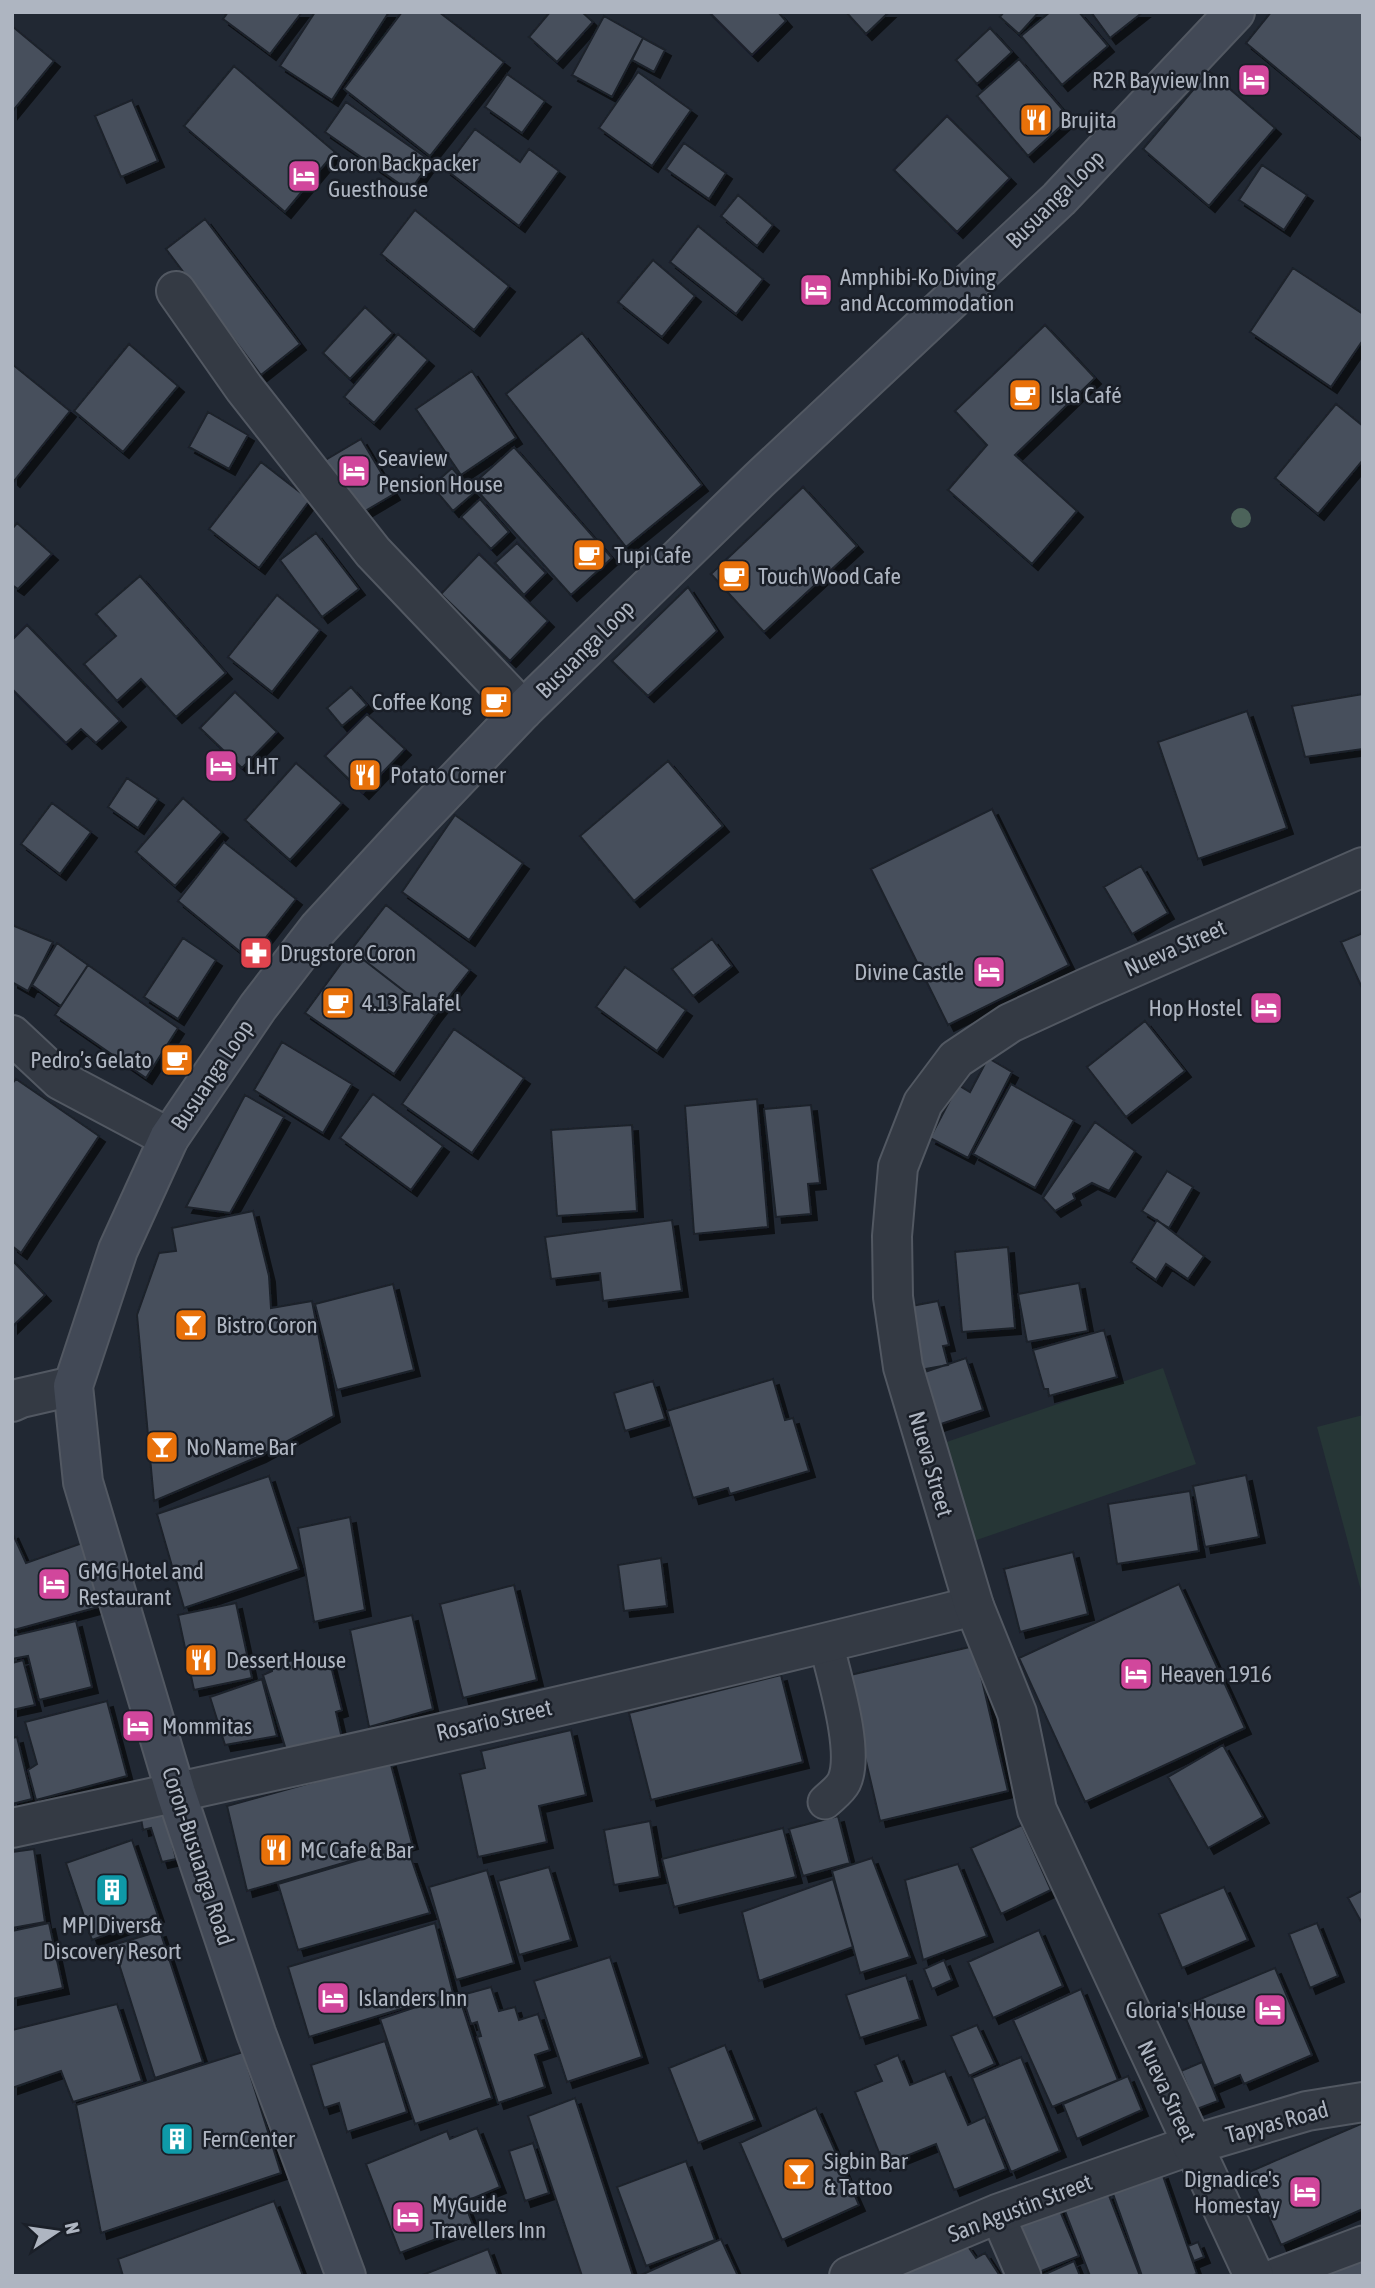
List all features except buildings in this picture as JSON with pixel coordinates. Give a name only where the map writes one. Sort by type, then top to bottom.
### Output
[{"type":"main road","name":"Busuanga Loop","points":[[73,1386],[118,1250],[169,1139],[258,1007],[318,929],[523,710],[759,480],[1059,198],[1235,12]]},
{"type":"main road","name":"Coron-Busuanga Road","points":[[73,1386],[83,1482],[176,1793],[256,2033],[346,2276]]},
{"type":"street","points":[[176,291],[244,388],[373,552],[523,710]]},
{"type":"street","name":"Nueva Street","points":[[1254,2276],[1037,1810],[1017,1713],[974,1606],[903,1367],[893,1297],[892,1236],[898,1167],[923,1103],[956,1059],[1010,1023],[1363,866]]},
{"type":"street","points":[[12,1035],[60,1080],[169,1139]]},
{"type":"street","points":[[12,1402],[73,1386]]},
{"type":"street","name":"Rosario Street","points":[[12,1828],[176,1793],[826,1643],[974,1606]]},
{"type":"street","name":"Tapyas Road","points":[[1192,2145],[1307,2111],[1363,2102]]},
{"type":"street","name":"San Agustin Street","points":[[849,2276],[997,2214],[1192,2145]]},
{"type":"lane","points":[[825,1802],[843,1786],[848,1770],[849,1749],[826,1643]]},
{"type":"lane","points":[[997,2214],[1024,2276]]},
{"type":"lane","points":[[1275,2276],[1363,2243]]},
{"type":"shaded area","points":[[1163,1368],[1196,1464],[965,1544],[932,1447]]},
{"type":"shaded area","points":[[1363,1415],[1363,1598],[1317,1427]]},
{"type":"place","name":"R2R Bayview Inn","points":[[1254,80]]},
{"type":"place","name":"Brujita","points":[[1036,120]]},
{"type":"place","name":"Coron Backpacker Guesthouse","points":[[304,176]]},
{"type":"place","name":"Amphibi-Ko Diving and Accommodation","points":[[816,290]]},
{"type":"place","name":"Isla Café","points":[[1025,395]]},
{"type":"place","name":"Seaview Pension House","points":[[354,471]]},
{"type":"place","name":"Tupi Cafe","points":[[589,555]]},
{"type":"place","name":"Touch Wood Cafe","points":[[734,576]]},
{"type":"place","name":"Coffee Kong","points":[[496,702]]},
{"type":"place","name":"LHT","points":[[221,766]]},
{"type":"place","name":"Potato Corner","points":[[365,775]]},
{"type":"place","name":"Drugstore Coron","points":[[256,953]]},
{"type":"place","name":"Divine Castle","points":[[989,972]]},
{"type":"place","name":"4.13 Falafel","points":[[338,1003]]},
{"type":"place","name":"Hop Hostel","points":[[1266,1008]]},
{"type":"place","name":"Pedro’s Gelato","points":[[177,1060]]},
{"type":"place","name":"Bistro Coron","points":[[191,1325]]},
{"type":"place","name":"No Name Bar","points":[[162,1447]]},
{"type":"place","name":"GMG Hotel and Restaurant","points":[[54,1584]]},
{"type":"place","name":"Dessert House","points":[[201,1660]]},
{"type":"place","name":"Heaven 1916","points":[[1136,1674]]},
{"type":"place","name":"Mommitas","points":[[138,1726]]},
{"type":"place","name":"MC Cafe & Bar","points":[[276,1850]]},
{"type":"place","name":"MPI Divers& Discovery Resort","points":[[112,1890]]},
{"type":"place","name":"Islanders Inn","points":[[333,1998]]},
{"type":"place","name":"Gloria's House","points":[[1270,2010]]},
{"type":"place","name":"FernCenter","points":[[177,2139]]},
{"type":"place","name":"Sigbin Bar & Tattoo","points":[[799,2174]]},
{"type":"place","name":"Dignadice's Homestay","points":[[1305,2192]]},
{"type":"place","name":"MyGuide Travellers Inn","points":[[408,2217]]}]
